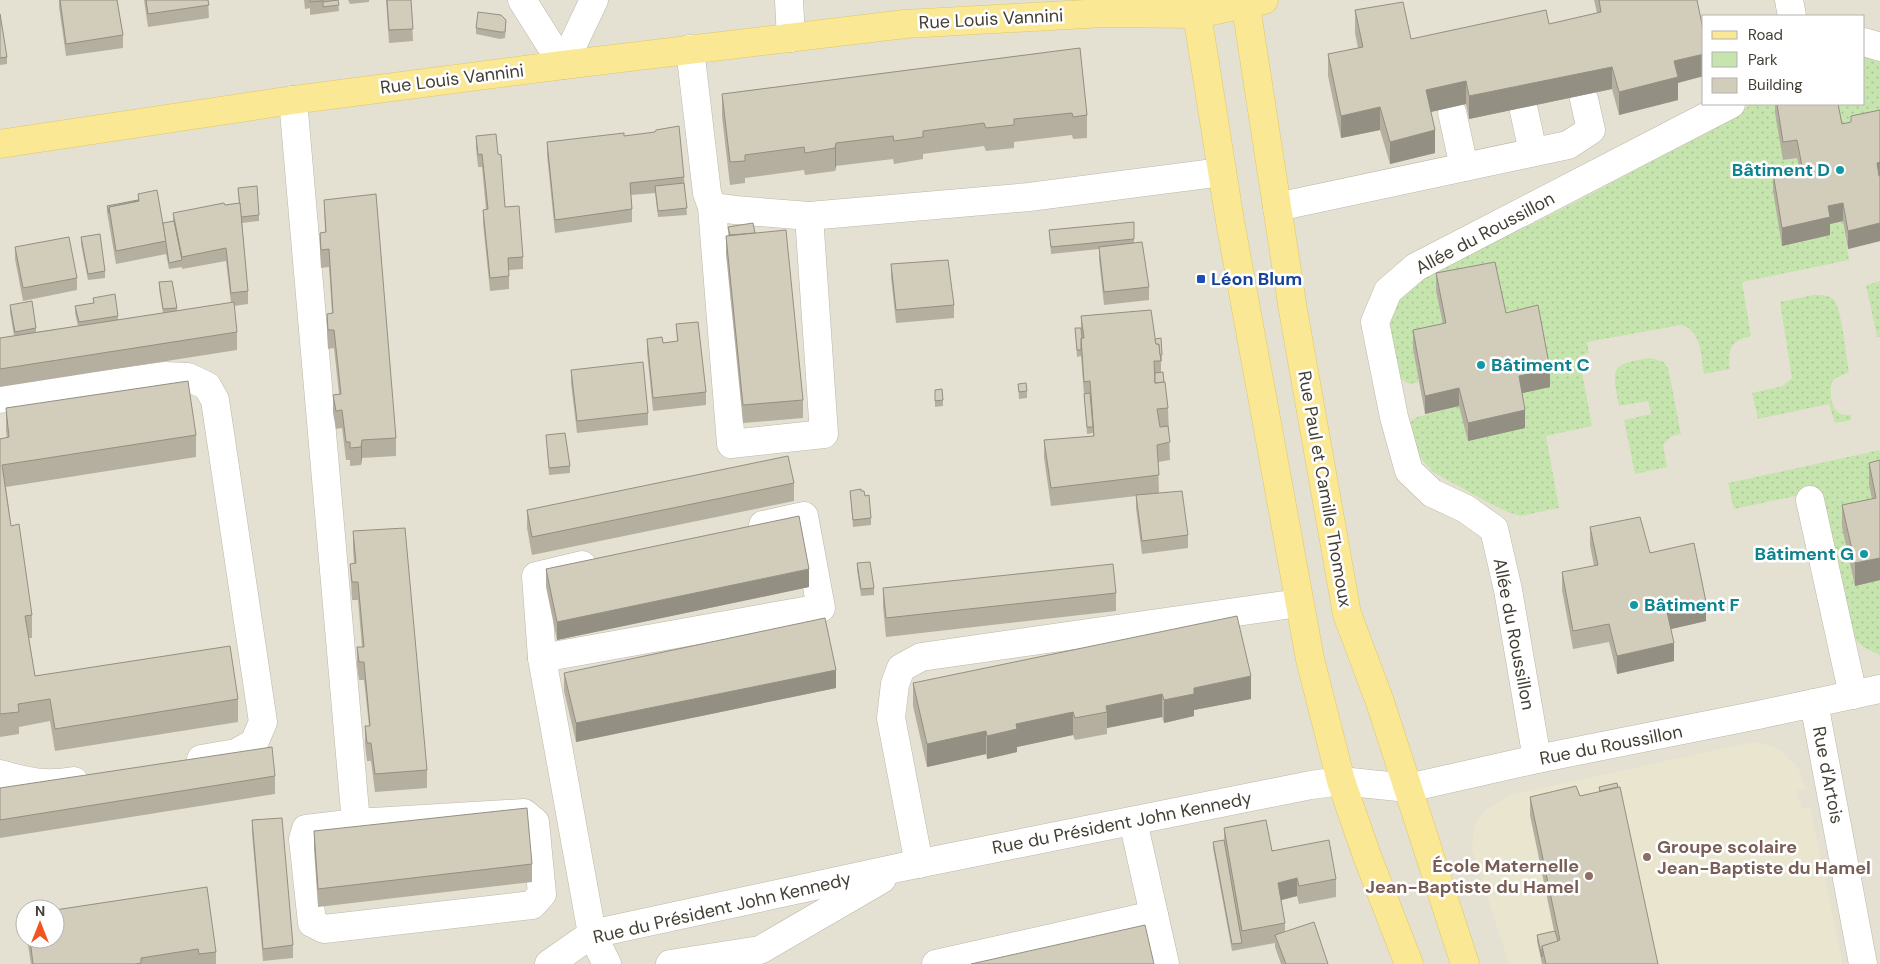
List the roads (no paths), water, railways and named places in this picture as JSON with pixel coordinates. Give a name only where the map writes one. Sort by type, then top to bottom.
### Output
[{"type":"main road","name":"Rue Louis Vannini","points":[[0,144],[293,100],[905,24],[1034,0]]},
{"type":"main road","name":"Rue Louis Vannini","points":[[905,24],[1195,7],[1251,1]]},
{"type":"main road","name":"Rue Paul et Camille Thomoux","points":[[1251,1],[1277,207],[1293,310],[1347,614],[1380,702],[1465,964]]},
{"type":"main road","points":[[1195,7],[1222,172],[1299,603],[1316,686],[1341,781],[1367,856],[1409,964]]},
{"type":"street","points":[[522,0],[563,65]]},
{"type":"street","points":[[563,65],[594,0]]},
{"type":"street","points":[[789,0],[791,38]]},
{"type":"street","points":[[1789,0],[1792,15]]},
{"type":"street","points":[[1865,42],[1880,47]]},
{"type":"street","points":[[690,50],[707,192],[712,207],[731,444],[824,434],[809,216]]},
{"type":"street","points":[[1277,207],[1568,145],[1591,130],[1584,99]]},
{"type":"street","points":[[293,100],[356,823]]},
{"type":"street","name":"Allée du Roussillon","points":[[1537,759],[1508,590],[1494,529],[1466,509],[1432,494],[1409,471],[1394,417],[1376,322],[1388,291],[1416,268],[1729,105]]},
{"type":"street","points":[[1524,111],[1533,152]]},
{"type":"street","points":[[1452,112],[1464,167]]},
{"type":"street","points":[[712,207],[809,216],[1030,197],[1222,172]]},
{"type":"street","points":[[0,399],[164,376],[188,377],[201,383],[207,386],[215,400],[263,722],[254,743],[236,753],[178,763]]},
{"type":"street","points":[[1810,500],[1853,695]]},
{"type":"street","points":[[542,658],[821,608],[804,516],[737,531]]},
{"type":"street","points":[[603,561],[536,576],[542,658],[592,934],[607,964]]},
{"type":"street","points":[[911,865],[890,718],[895,684],[902,668],[921,657],[1299,603]]},
{"type":"street","name":"Rue du Roussillon","points":[[1341,781],[1408,788],[1537,759],[1880,689]]},
{"type":"street","name":"Rue d'Artois","points":[[1814,704],[1863,964]]},
{"type":"street","points":[[0,774],[29,783],[62,783],[101,776]]},
{"type":"street","name":"Rue du Président John Kennedy","points":[[549,964],[592,934],[911,865],[1312,784],[1341,781]]},
{"type":"street","points":[[524,813],[535,822],[542,894],[532,905],[324,929],[312,923],[303,839],[306,829],[356,823],[524,813]]},
{"type":"street","points":[[1133,821],[1165,964]]},
{"type":"street","name":"Rue du Président John Kennedy","points":[[670,964],[760,950],[911,865]]},
{"type":"street","points":[[936,964],[1154,915]]},
{"type":"place","name":"Bâtiment D","points":[[1840,170]]},
{"type":"place","name":"Léon Blum","points":[[1201,279]]},
{"type":"place","name":"Bâtiment C","points":[[1481,365]]},
{"type":"place","name":"Bâtiment G","points":[[1864,554]]},
{"type":"place","name":"Bâtiment F","points":[[1634,605]]},
{"type":"place","name":"Groupe scolaire Jean-Baptiste du Hamel","points":[[1647,857]]},
{"type":"place","name":"École Maternelle Jean-Baptiste du Hamel","points":[[1589,876]]}]
